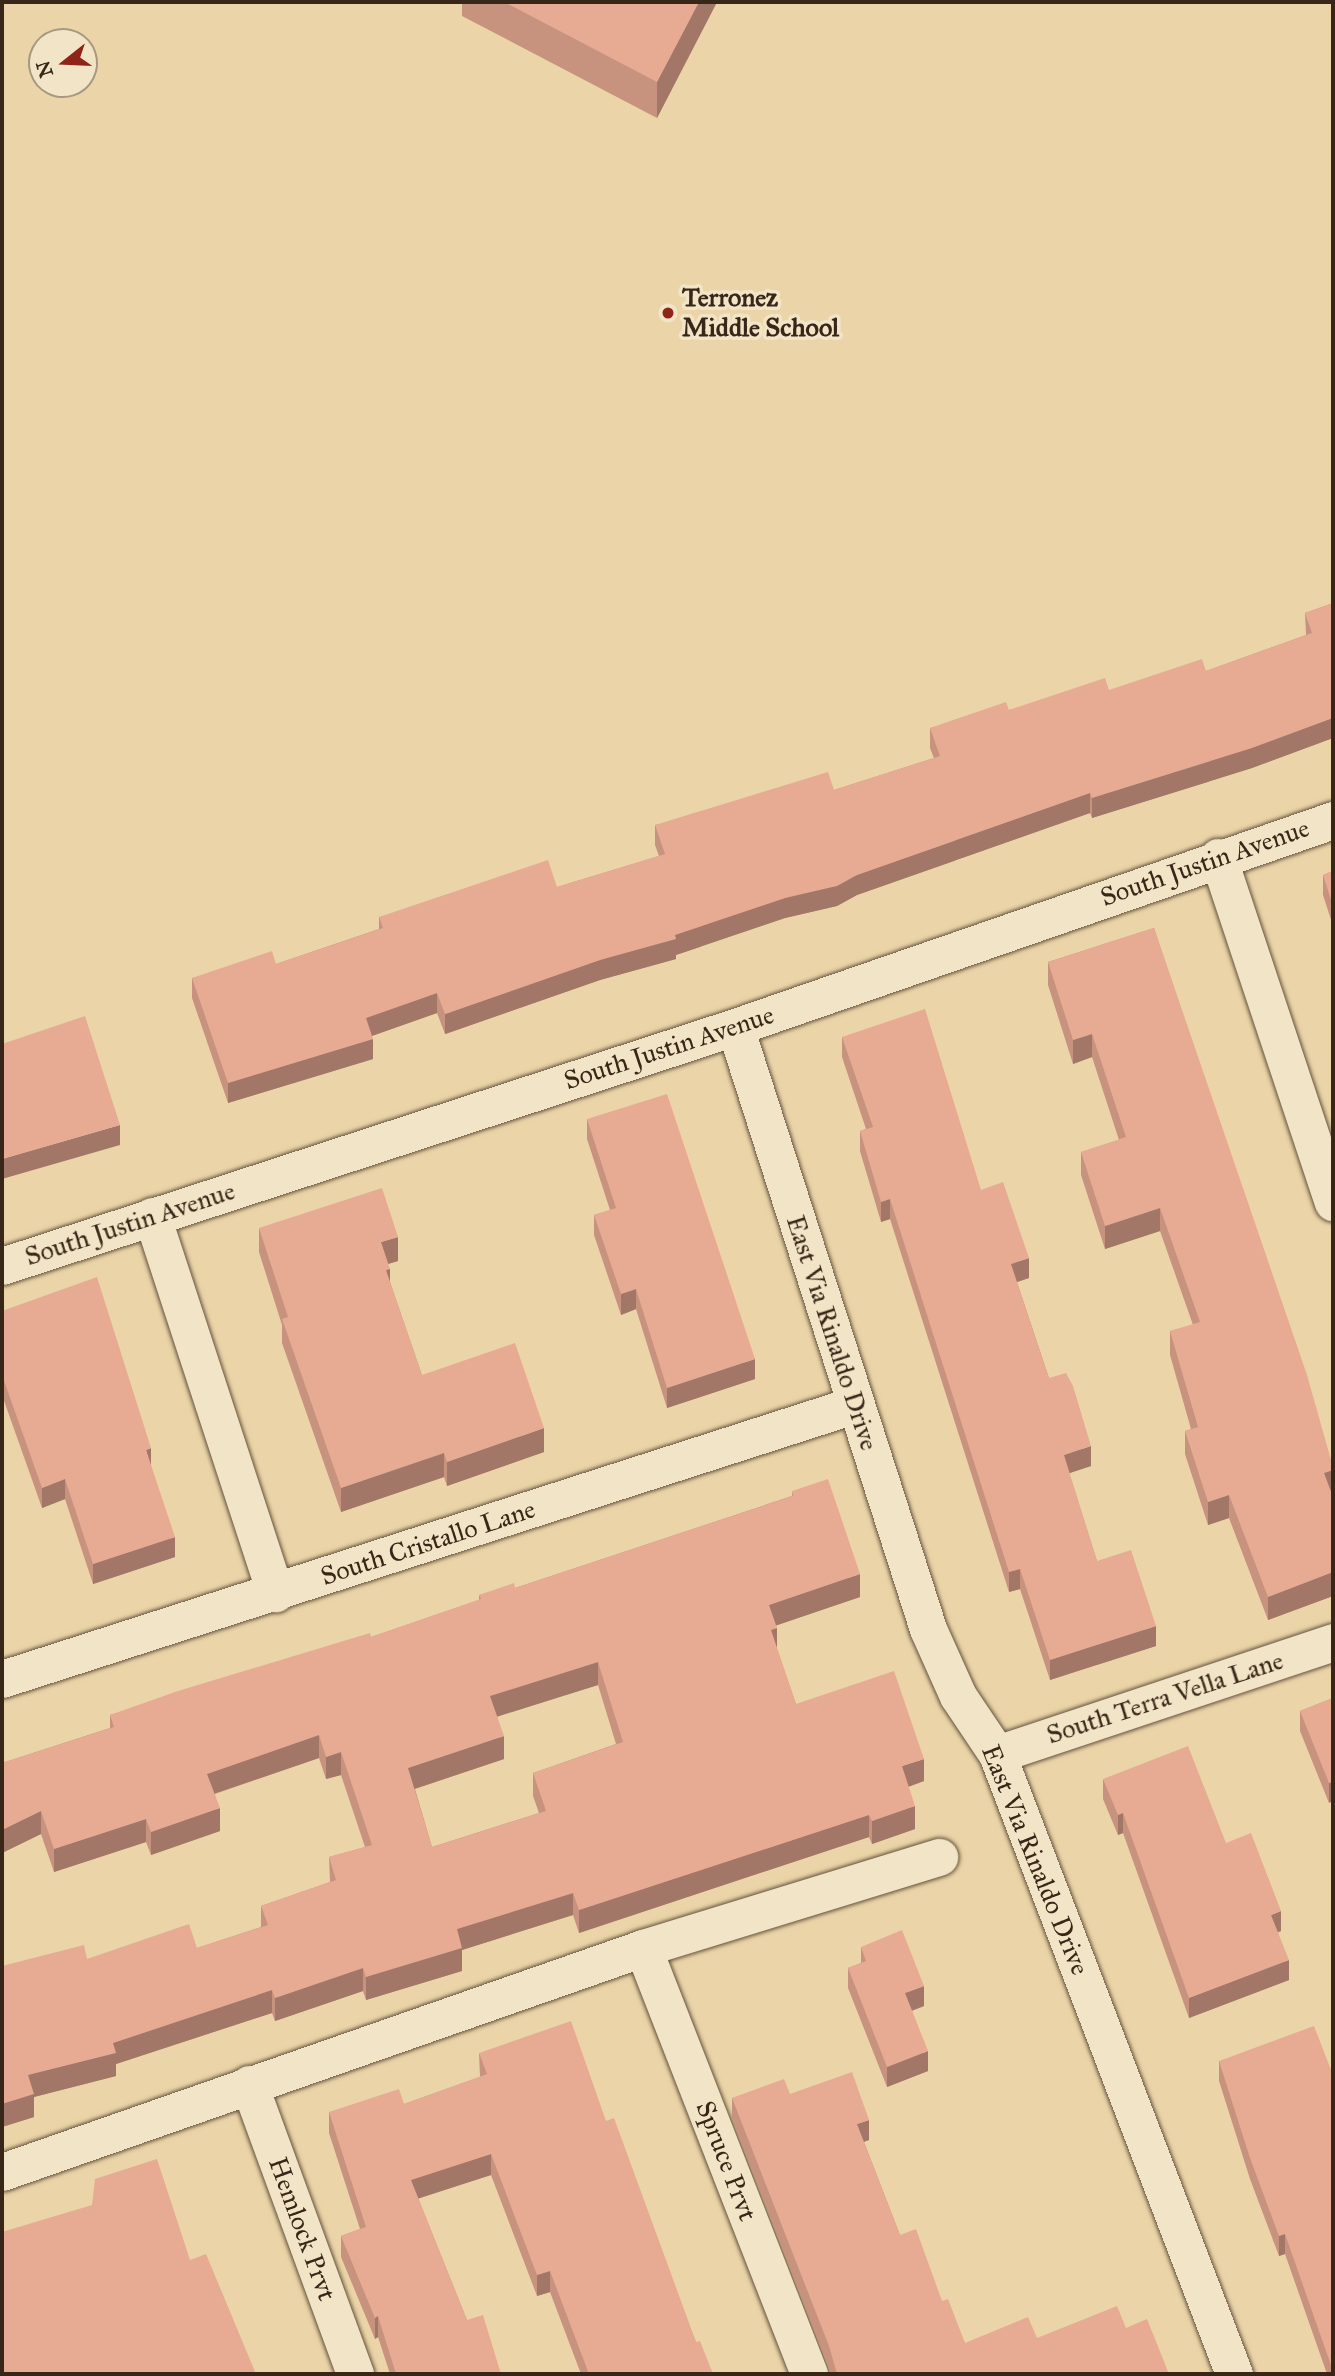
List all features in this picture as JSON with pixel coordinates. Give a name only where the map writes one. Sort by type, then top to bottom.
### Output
[{"type":"street","name":"South Justin Avenue","points":[[2,1266],[736,1027],[1218,857],[1333,820]]},
{"type":"street","points":[[1218,857],[1333,1202]]},
{"type":"street","name":"East Via Rinaldo Drive","points":[[736,1027],[854,1405],[928,1629],[958,1696],[997,1754],[1234,2374]]},
{"type":"street","points":[[152,1216],[275,1592]]},
{"type":"street","name":"South Cristallo Lane","points":[[2,1679],[854,1405]]},
{"type":"street","name":"South Terra Vella Lane","points":[[997,1754],[1333,1642]]},
{"type":"street","points":[[2,2172],[643,1948],[939,1857]]},
{"type":"street","name":"Spruce Prvt","points":[[643,1948],[809,2374]]},
{"type":"street","name":"Hemlock Prvt","points":[[249,2084],[355,2374]]},
{"type":"building","points":[[504,2],[699,2],[657,82]]},
{"type":"building","points":[[1333,603],[1333,718],[1252,748],[1092,798],[1090,793],[857,875],[837,886],[785,898],[675,935],[676,939],[600,960],[445,1014],[437,993],[366,1018],[373,1039],[228,1083],[192,978],[272,951],[276,964],[383,928],[379,917],[548,860],[557,887],[665,854],[655,825],[828,772],[834,790],[940,756],[930,728],[1006,702],[1009,710],[1105,678],[1109,690],[1202,659],[1206,671],[1312,633],[1305,613]]},
{"type":"building","points":[[1333,871],[1333,906],[1323,875]]},
{"type":"building","points":[[1154,928],[1307,1375],[1333,1467],[1333,1470],[1324,1473],[1333,1497],[1333,1572],[1268,1597],[1229,1495],[1208,1502],[1185,1431],[1198,1427],[1170,1331],[1200,1322],[1160,1208],[1105,1226],[1081,1152],[1126,1137],[1092,1034],[1073,1040],[1048,962]]},
{"type":"building","points":[[925,1009],[981,1190],[1003,1182],[1029,1258],[1011,1264],[1049,1378],[1066,1373],[1073,1386],[1091,1446],[1064,1455],[1097,1561],[1131,1550],[1156,1626],[1050,1660],[1020,1569],[1009,1572],[890,1199],[881,1202],[860,1131],[873,1127],[842,1037]]},
{"type":"building","points":[[85,1016],[120,1125],[2,1159],[2,1044]]},
{"type":"building","points":[[667,1094],[755,1359],[667,1388],[636,1289],[621,1294],[594,1215],[616,1208],[587,1119]]},
{"type":"building","points":[[382,1188],[398,1237],[381,1242],[390,1269],[386,1270],[422,1375],[515,1343],[544,1428],[447,1462],[444,1453],[341,1488],[282,1319],[288,1317],[259,1228]]},
{"type":"building","points":[[97,1277],[151,1448],[146,1450],[175,1537],[93,1564],[65,1479],[42,1488],[2,1375],[2,1311]]},
{"type":"building","points":[[828,1479],[860,1574],[769,1605],[777,1628],[771,1630],[796,1704],[894,1671],[924,1759],[902,1766],[915,1806],[872,1821],[869,1815],[579,1910],[573,1893],[457,1929],[462,1948],[366,1977],[363,1968],[275,1998],[272,1990],[113,2043],[116,2053],[28,2075],[34,2094],[2,2104],[2,1966],[84,1945],[87,1959],[189,1924],[197,1948],[268,1925],[261,1906],[336,1880],[329,1857],[372,1845],[341,1752],[326,1757],[319,1735],[207,1774],[220,1808],[151,1832],[146,1819],[54,1849],[41,1811],[2,1830],[2,1763],[114,1727],[110,1715],[178,1691],[370,1633],[371,1637],[481,1599],[479,1595],[514,1583],[515,1588],[793,1496],[792,1491]],"holes":[[[598,1662],[623,1742],[533,1773],[546,1811],[432,1847],[408,1768],[504,1736],[490,1696]]]},
{"type":"building","points":[[1333,1698],[1333,1781],[1329,1783],[1300,1711]]},
{"type":"building","points":[[1188,1746],[1226,1843],[1251,1833],[1281,1911],[1271,1915],[1289,1960],[1189,1998],[1123,1813],[1118,1815],[1103,1779]]},
{"type":"building","points":[[902,1930],[924,1986],[905,1993],[928,2051],[887,2067],[848,1968],[866,1961],[861,1947]]},
{"type":"building","points":[[571,2021],[606,2121],[614,2118],[696,2342],[700,2341],[713,2374],[589,2374],[550,2271],[537,2275],[491,2154],[411,2180],[467,2320],[483,2315],[501,2374],[396,2374],[378,2316],[375,2318],[341,2236],[366,2227],[329,2112],[399,2089],[404,2104],[487,2074],[479,2053]]},
{"type":"building","points":[[1314,2026],[1333,2075],[1333,2371],[1285,2234],[1279,2236],[1250,2158],[1219,2061]]},
{"type":"building","points":[[852,2072],[869,2120],[857,2124],[900,2235],[916,2229],[942,2301],[948,2299],[965,2343],[1028,2317],[1037,2338],[1117,2306],[1126,2328],[1147,2319],[1169,2374],[837,2374],[829,2346],[732,2098],[784,2079],[790,2094]]},
{"type":"building","points":[[157,2159],[190,2260],[206,2254],[256,2374],[2,2374],[2,2232],[92,2205],[95,2179]]},
{"type":"place","name":"Terronez Middle School","points":[[668,313]]}]
